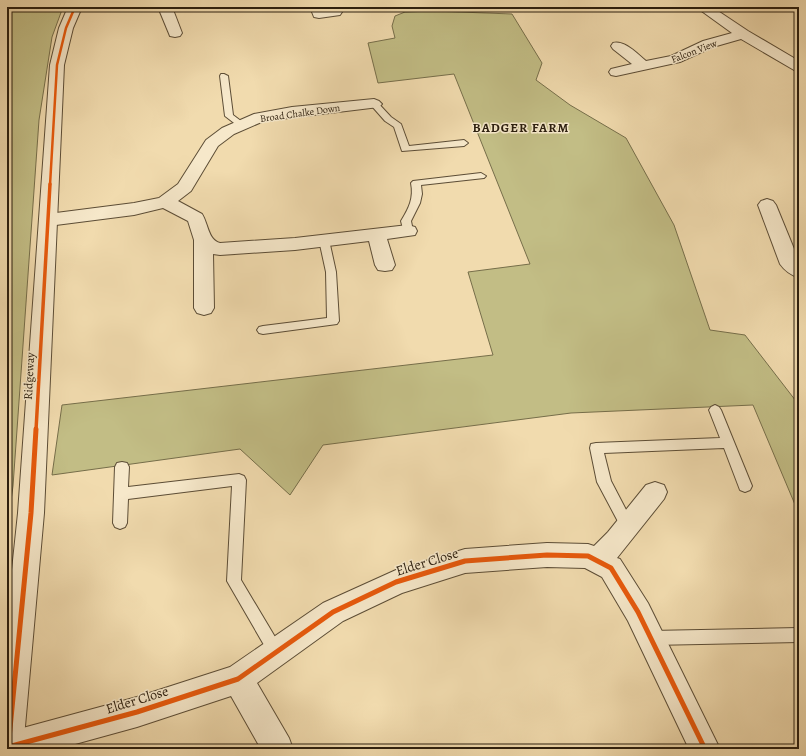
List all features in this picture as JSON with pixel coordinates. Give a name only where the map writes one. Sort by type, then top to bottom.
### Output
[{"type":"street","name":"Ridgeway","points":[[8,748],[31,513],[57,65],[66,28],[75,7]]},
{"type":"street","points":[[165,7],[175,33]]},
{"type":"street","points":[[317,7],[320,14],[335,12]]},
{"type":"street","points":[[703,7],[743,34],[799,67]]},
{"type":"street","name":"Falcon View","points":[[616,72],[676,60],[708,44],[743,34]]},
{"type":"street","points":[[618,46],[643,66]]},
{"type":"street","name":"Broad Chalke Down","points":[[48,220],[134,209],[165,202],[185,187],[212,143],[228,131],[241,124],[260,118],[292,112],[374,104]]},
{"type":"street","points":[[165,202],[196,218],[203,240],[204,308]]},
{"type":"street","points":[[768,205],[790,264],[799,271]]},
{"type":"street","points":[[203,240],[210,247],[236,249],[408,231]]},
{"type":"street","points":[[376,234],[385,265]]},
{"type":"street","points":[[597,561],[628,527],[655,492]]},
{"type":"street","name":"Elder Close","points":[[8,748],[137,712],[238,679],[333,612],[396,582],[466,561],[508,556],[547,555],[588,556],[611,568],[638,612],[705,749]]},
{"type":"street","points":[[238,679],[278,749]]},
{"type":"lane","points":[[224,76],[229,116],[241,124]]},
{"type":"lane","points":[[374,104],[388,119],[398,126],[405,149],[464,143]]},
{"type":"lane","points":[[408,231],[406,221],[419,193],[416,183],[481,176]]},
{"type":"lane","points":[[263,330],[333,320],[331,272],[324,240]]},
{"type":"lane","points":[[715,410],[745,486]]},
{"type":"lane","points":[[628,527],[604,482],[596,448],[728,443]]},
{"type":"lane","points":[[120,523],[122,467]]},
{"type":"lane","points":[[122,494],[239,480],[234,581],[276,652]]},
{"type":"lane","points":[[651,638],[799,635]]},
{"type":"shaded area","points":[[7,7],[63,7],[52,37],[39,120],[13,486],[7,530]]},
{"type":"shaded area","points":[[433,11],[512,14],[542,63],[536,80],[570,105],[626,138],[674,225],[710,330],[745,335],[799,405],[799,514],[753,405],[571,413],[323,445],[290,495],[240,449],[52,475],[62,405],[493,355],[468,272],[530,264],[454,74],[378,83],[368,43],[395,38],[392,26],[395,16],[405,12]]},
{"type":"cycle path","points":[[8,749],[31,513],[57,65],[66,28],[75,7]]},
{"type":"cycle path","points":[[8,747],[137,712],[238,679],[333,612],[396,582],[465,561],[547,555],[588,556],[611,568],[638,612],[705,749]]},
{"type":"district","name":"BADGER FARM","points":[[521,127]]}]
